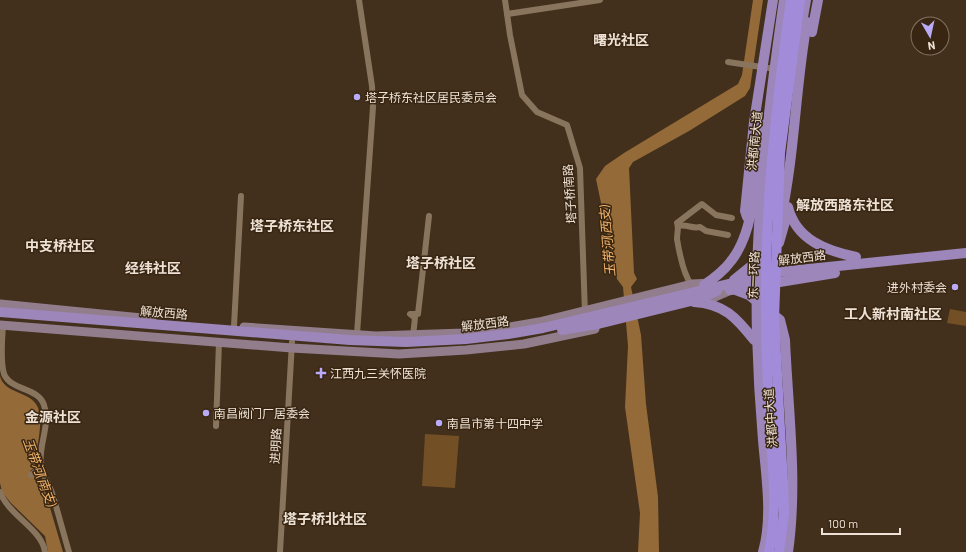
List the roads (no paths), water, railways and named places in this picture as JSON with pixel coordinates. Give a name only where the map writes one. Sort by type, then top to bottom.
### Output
[{"type":"highway","name":"东一环路","points":[[769,552],[774,513],[774,491],[767,387],[766,279],[773,141],[784,41],[791,0]]},
{"type":"highway","name":"东一环路","points":[[779,552],[784,513],[774,319],[780,153],[800,0]]},
{"type":"main road","points":[[758,252],[745,211],[754,122],[773,0]]},
{"type":"main road","points":[[704,286],[722,272],[732,260],[742,239],[753,204],[759,148],[783,0]]},
{"type":"main road","name":"洪都南大道","points":[[756,281],[760,216],[774,69],[783,0]]},
{"type":"main road","points":[[779,277],[783,154],[794,69],[806,0]]},
{"type":"main road","points":[[556,330],[598,324],[699,299],[722,288],[769,251],[777,239],[786,196],[801,55],[811,0]]},
{"type":"main road","points":[[779,244],[791,203],[806,62],[818,0]]},
{"type":"main road","points":[[786,196],[789,210],[795,223],[815,244],[828,250],[856,257]]},
{"type":"main road","points":[[762,552],[764,537],[765,494],[754,340],[754,320],[759,306],[770,288],[791,271],[818,262],[931,250],[945,255]]},
{"type":"main road","name":"解放西路","points":[[1,323],[292,345],[429,348],[509,340],[556,330],[610,314],[756,281],[966,253]]},
{"type":"main road","name":"解放西路","points":[[779,277],[966,260]]},
{"type":"main road","name":"洪都中大道","points":[[779,277],[778,352],[789,520],[784,552]]},
{"type":"main road","name":"洪都中大道","points":[[756,281],[760,409],[768,490],[767,519],[762,552]]},
{"type":"main road","points":[[647,306],[691,284],[732,286]]},
{"type":"main road","points":[[0,304],[354,337],[411,337],[466,335],[538,326],[704,286],[729,287],[749,295],[780,320],[785,340],[792,468],[793,520],[788,552]]},
{"type":"main road","points":[[688,302],[709,303],[728,311],[742,324],[754,340]]},
{"type":"main road","name":"解放西路","points":[[0,312],[406,342],[466,339],[515,333],[585,314],[610,314]]},
{"type":"main road","points":[[411,337],[498,329],[585,314]]},
{"type":"main road","points":[[1,323],[219,342],[292,345],[399,354],[430,353],[524,344],[610,314]]},
{"type":"street","points":[[354,337],[373,107],[372,86],[359,0]]},
{"type":"street","name":"塔子桥南路","points":[[505,0],[522,95],[537,112],[567,125],[580,168],[585,314]]},
{"type":"street","points":[[507,14],[600,0]]},
{"type":"street","points":[[728,62],[774,69]]},
{"type":"street","points":[[234,326],[241,196]]},
{"type":"street","points":[[691,284],[685,276],[677,238],[677,223],[702,204],[716,215],[732,218]]},
{"type":"street","points":[[411,337],[415,318],[410,314],[418,314],[429,216]]},
{"type":"street","points":[[678,226],[684,224],[695,228],[700,227],[706,230],[728,235]]},
{"type":"street","points":[[1,323],[1,361],[5,376],[14,384],[39,397],[44,404],[46,426],[40,460],[41,468],[44,478],[52,492],[69,552]]},
{"type":"street","points":[[216,426],[219,342]]},
{"type":"street","name":"进明路","points":[[280,552],[292,345]]},
{"type":"street","points":[[30,475],[41,468]]},
{"type":"street","points":[[2,494],[4,503],[42,540],[45,552]]},
{"type":"place","name":"塔子桥东社区居民委员会","points":[[357,97]]},
{"type":"place","name":"进外村委会","points":[[955,287]]},
{"type":"place","name":"江西九三关怀医院","points":[[321,373]]},
{"type":"place","name":"南昌阀门厂居委会","points":[[206,413]]},
{"type":"place","name":"南昌市第十四中学","points":[[439,423]]},
{"type":"district","name":"曙光社区","points":[[621,39]]},
{"type":"district","name":"解放西路东社区","points":[[845,204]]},
{"type":"district","name":"塔子桥东社区","points":[[292,225]]},
{"type":"district","name":"中支桥社区","points":[[60,245]]},
{"type":"district","name":"塔子桥社区","points":[[441,262]]},
{"type":"district","name":"经纬社区","points":[[153,267]]},
{"type":"district","name":"工人新村南社区","points":[[893,313]]},
{"type":"district","name":"金源社区","points":[[53,416]]},
{"type":"district","name":"塔子桥北社区","points":[[325,518]]},
{"type":"water label","name":"玉带河(西支)","points":[[607,241]]},
{"type":"water label","name":"玉带河(南支)","points":[[40,472]]}]
